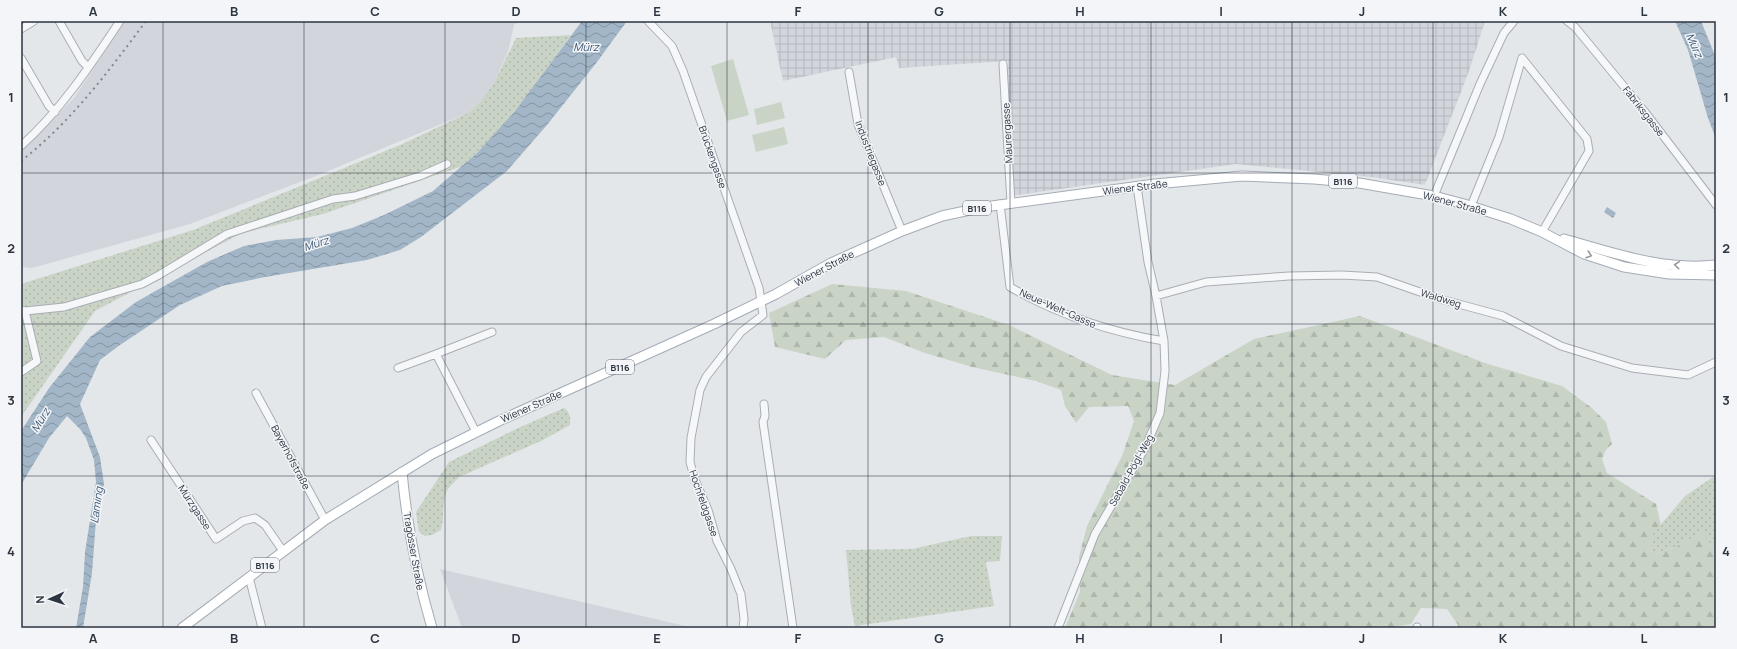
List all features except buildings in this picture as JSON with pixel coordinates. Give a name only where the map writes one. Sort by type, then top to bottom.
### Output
[{"type":"main road","name":"Wiener Straße","points":[[182,628],[325,520],[432,454],[476,432],[762,301],[831,263],[902,231],[942,216],[1000,204],[1137,186],[1242,176],[1314,179],[1359,183],[1434,196],[1471,206],[1511,219],[1542,232],[1584,254],[1624,267],[1669,274],[1716,275]]},
{"type":"main road","name":"Wiener Straße","points":[[1542,232],[1614,254],[1651,262],[1690,266],[1716,265]]},
{"type":"main road","name":"Tragösser Straße","points":[[402,472],[410,536],[418,580],[432,628]]},
{"type":"street","points":[[21,29],[34,21]]},
{"type":"street","points":[[59,21],[82,61],[88,67]]},
{"type":"street","points":[[21,146],[55,112],[120,21]]},
{"type":"street","name":"Brückengasse","points":[[648,21],[672,46],[683,71],[759,288],[762,301]]},
{"type":"street","points":[[1434,196],[1486,71],[1504,32],[1514,21]]},
{"type":"street","name":"Fabriksgasse","points":[[1567,21],[1575,27],[1645,112],[1716,205]]},
{"type":"street","points":[[21,58],[49,106],[55,112]]},
{"type":"street","points":[[1471,206],[1499,137],[1522,58],[1588,139],[1589,146],[1588,151],[1542,232]]},
{"type":"street","name":"Maurergasse","points":[[1003,64],[1011,203]]},
{"type":"street","name":"Industriegasse","points":[[849,72],[858,124],[902,231]]},
{"type":"street","points":[[21,372],[37,362],[23,310],[64,307],[142,284],[227,234],[333,198],[355,196],[420,176],[447,164]]},
{"type":"street","name":"Sebald-Pögl-Weg","points":[[1058,628],[1095,534],[1145,448],[1160,413],[1165,371],[1164,341],[1148,262],[1137,186]]},
{"type":"street","name":"Neue-Welt-Gasse","points":[[1000,204],[1010,286],[1021,293],[1093,324],[1136,336],[1164,341]]},
{"type":"street","name":"Waldweg","points":[[1156,296],[1206,282],[1289,276],[1342,275],[1378,277],[1440,299],[1504,316],[1561,346],[1632,368],[1688,375],[1716,362]]},
{"type":"street","name":"Hochfeldgasse","points":[[743,628],[744,619],[741,594],[731,569],[717,541],[708,510],[695,480],[690,462],[691,438],[700,390],[706,377],[741,332],[763,315],[762,301]]},
{"type":"street","points":[[398,368],[492,332]]},
{"type":"street","points":[[436,354],[476,432]]},
{"type":"street","name":"Bayerhofstraße","points":[[256,393],[325,520]]},
{"type":"street","points":[[764,404],[765,416],[763,422],[793,628]]},
{"type":"street","name":"Mürzgasse","points":[[151,440],[216,539],[243,521],[255,518],[265,525],[283,551]]},
{"type":"street","points":[[249,577],[262,628]]},
{"type":"shaded area","points":[[125,21],[521,21],[514,25],[508,52],[493,85],[481,101],[468,113],[321,174],[190,224],[32,268],[21,267],[21,150],[32,141],[74,98]]},
{"type":"shaded area","points":[[770,21],[1485,21],[1469,71],[1425,185],[1371,177],[1236,164],[1010,196],[1008,61],[899,68],[896,57],[783,81]]},
{"type":"shaded area","points":[[440,569],[694,628],[462,628]]},
{"type":"green space","points":[[571,35],[506,122],[492,138],[460,167],[323,214],[242,233],[95,311],[21,417],[21,284],[193,230],[400,145],[468,113],[481,101],[493,85],[516,38]]},
{"type":"green space","points":[[733,59],[749,115],[727,121],[711,66]]},
{"type":"green space","points":[[781,102],[785,118],[757,125],[754,109]]},
{"type":"green space","points":[[784,127],[788,144],[756,152],[752,135]]},
{"type":"green space","points":[[832,284],[906,291],[1009,325],[1112,375],[1175,385],[1254,339],[1360,316],[1488,364],[1562,386],[1592,408],[1606,422],[1612,444],[1606,450],[1602,459],[1607,473],[1656,504],[1661,525],[1652,535],[1653,555],[1676,547],[1702,532],[1710,543],[1716,547],[1716,628],[1458,628],[1458,625],[1447,609],[1421,608],[1411,624],[1389,628],[1065,628],[1080,592],[1079,557],[1087,526],[1122,456],[1134,421],[1128,406],[1089,407],[1076,423],[1065,406],[1061,390],[1036,381],[972,367],[925,353],[884,337],[846,340],[825,359],[775,347],[769,313]]},
{"type":"green space","points":[[564,408],[570,416],[570,425],[543,440],[459,477],[448,489],[446,494],[441,530],[432,535],[425,536],[419,532],[416,512],[449,462],[516,429]]},
{"type":"green space","points":[[1716,475],[1716,547],[1710,544],[1701,533],[1676,547],[1653,555],[1652,535],[1685,496]]},
{"type":"green space","points":[[971,536],[1002,536],[1000,561],[986,562],[994,606],[855,626],[851,606],[846,550],[912,549]]},
{"type":"water","name":"Laming","points":[[582,21],[627,21],[597,62],[547,125],[507,171],[421,237],[400,250],[367,260],[265,277],[222,286],[180,305],[100,360],[80,404],[100,457],[104,484],[96,520],[92,573],[83,628],[76,628],[83,587],[85,552],[96,482],[94,460],[86,438],[80,429],[67,416],[49,438],[21,485],[21,431],[49,388],[90,337],[136,302],[207,262],[244,246],[276,240],[317,237],[352,228],[384,215],[433,191],[478,152],[515,111]]},
{"type":"water","name":"Mürz","points":[[1675,21],[1701,21],[1716,58],[1716,139],[1708,118],[1688,50]]},
{"type":"water","points":[[1607,207],[1616,213],[1613,218],[1604,212]]},
{"type":"railway","points":[[21,161],[73,113],[146,21]]}]
